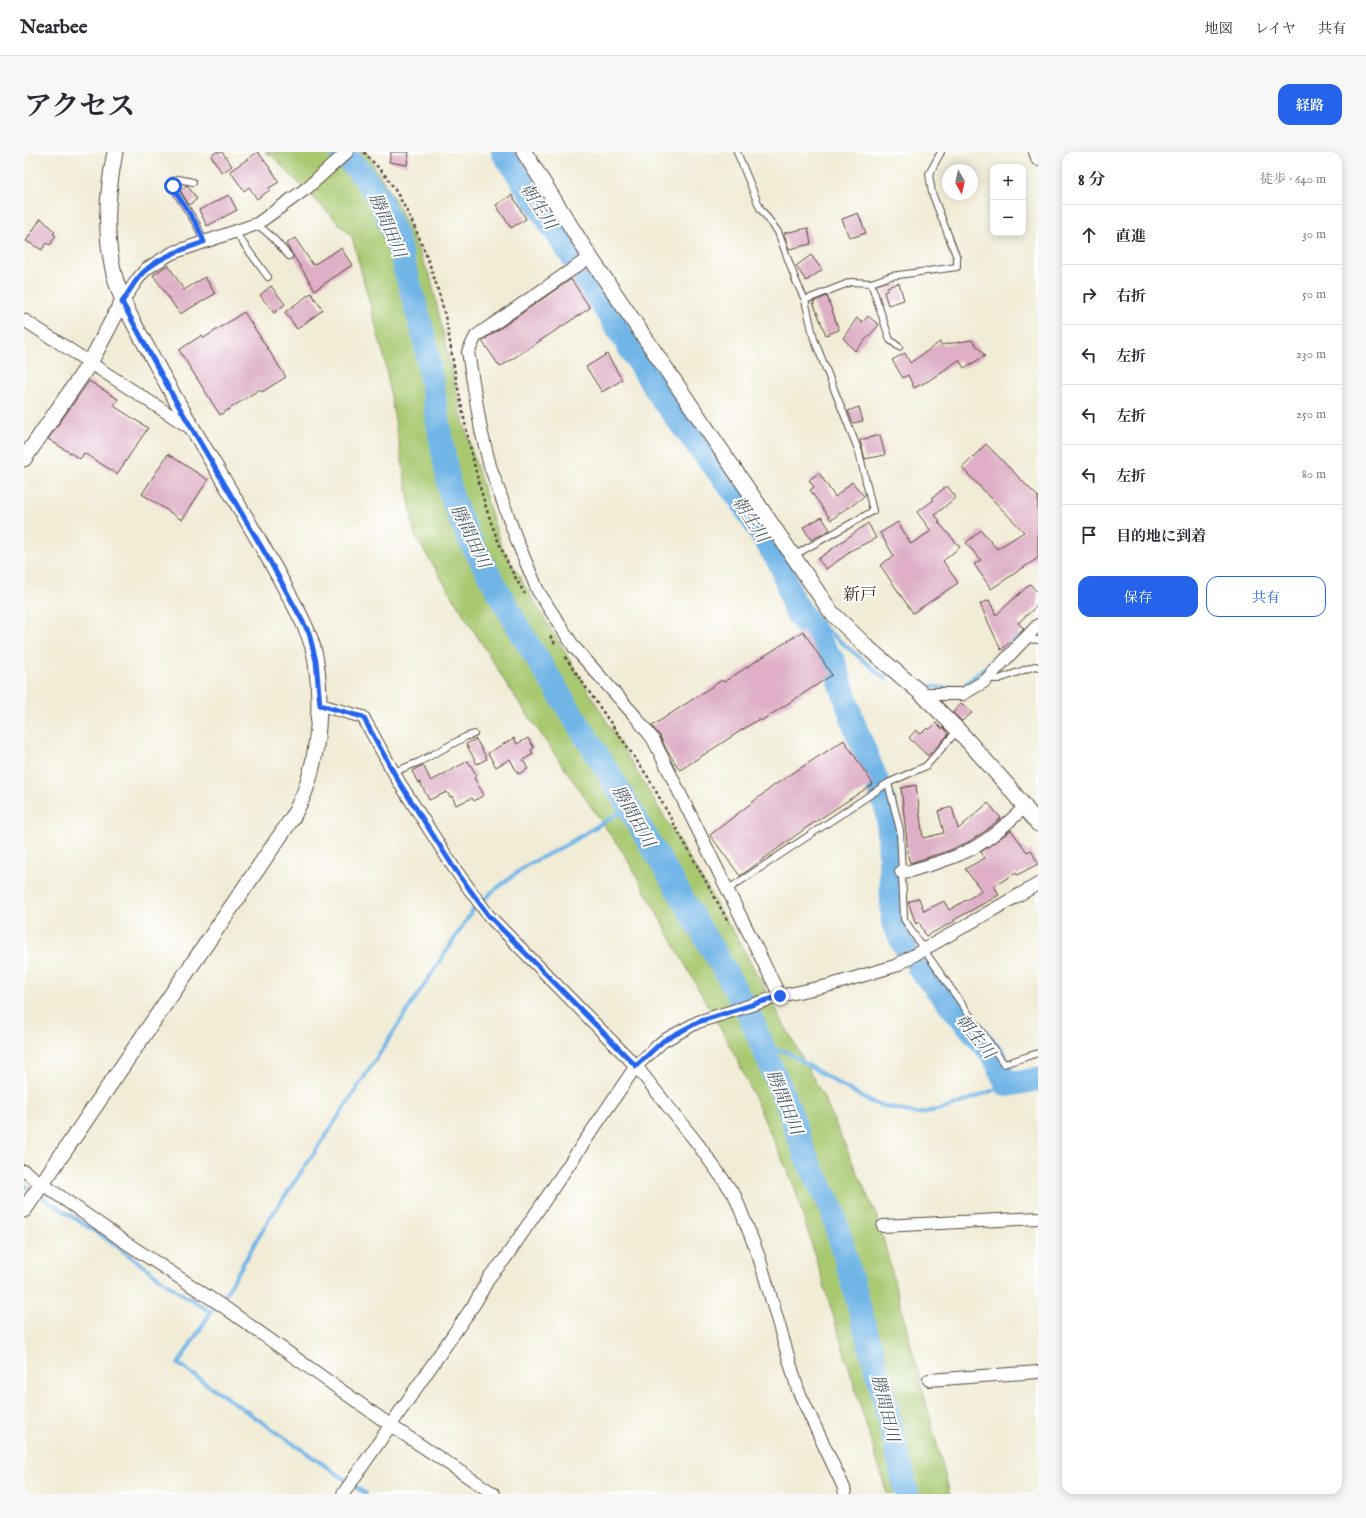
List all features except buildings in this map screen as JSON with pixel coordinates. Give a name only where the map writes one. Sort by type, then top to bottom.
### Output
[{"type":"street","points":[[27,1205],[293,817],[306,790],[316,750],[320,705],[316,661],[309,633],[272,565],[174,398],[122,302],[114,273],[108,237],[107,217],[110,180],[115,152]]},
{"type":"street","points":[[24,459],[90,363],[122,302],[136,280],[146,269],[172,253],[257,224],[307,188],[347,152]]},
{"type":"street","points":[[524,152],[590,257],[831,612],[868,648],[922,694],[958,730],[1008,786],[1038,824]]},
{"type":"street","points":[[590,257],[476,336],[468,352],[481,430],[490,466],[517,541],[538,591],[574,647],[636,716],[653,738],[780,996]]},
{"type":"street","points":[[24,320],[193,429]]},
{"type":"street","points":[[922,694],[963,694],[988,677],[1038,626]]},
{"type":"street","points":[[320,705],[363,717],[394,772],[454,868],[489,916],[636,1066],[697,1143],[735,1196],[759,1257],[798,1390],[844,1488],[845,1494]]},
{"type":"street","points":[[901,872],[910,871],[969,850],[993,836],[1025,807]]},
{"type":"street","points":[[343,1494],[475,1303],[490,1276],[504,1260],[636,1066],[663,1041],[698,1022],[707,1019],[780,996],[832,985],[895,966],[1038,884]]},
{"type":"street","points":[[24,1171],[41,1185],[224,1307],[390,1425],[494,1494]]},
{"type":"street","points":[[883,1226],[1038,1218]]},
{"type":"street","points":[[929,1380],[1038,1372]]},
{"type":"lane","points":[[736,152],[760,208],[778,232],[796,281],[805,300],[814,339],[859,452],[873,511],[793,556]]},
{"type":"lane","points":[[805,300],[851,282],[871,283],[891,276],[957,267],[957,258],[932,193],[929,174],[941,152]]},
{"type":"lane","points":[[1032,152],[1035,161],[1038,162]]},
{"type":"lane","points":[[193,182],[178,179],[172,181],[177,194],[197,225],[204,242]]},
{"type":"lane","points":[[257,224],[272,237],[289,256]]},
{"type":"lane","points":[[235,232],[268,277]]},
{"type":"lane","points":[[871,283],[890,340],[899,347]]},
{"type":"lane","points":[[1025,639],[1038,640]]},
{"type":"lane","points":[[988,677],[994,679],[999,678],[1035,666],[1038,667]]},
{"type":"lane","points":[[727,890],[888,783],[926,766],[958,730]]},
{"type":"lane","points":[[394,772],[419,762],[465,737],[474,734]]},
{"type":"lane","points":[[888,783],[900,830],[904,918],[924,950],[1004,1064],[1038,1052]]},
{"type":"path","points":[[364,152],[389,181],[415,227],[426,256],[442,305],[467,432],[484,505],[514,577],[526,596]]},
{"type":"path","points":[[550,635],[559,648]]},
{"type":"path","points":[[563,655],[648,777],[732,930]]},
{"type":"green space","points":[[265,152],[366,152],[400,209],[431,279],[464,425],[501,546],[736,936],[822,1094],[878,1219],[950,1494],[887,1494],[794,1186],[737,1059],[626,857],[511,691],[415,536],[384,357],[352,237],[272,156]]},
{"type":"waterway","name":"勝間田川","points":[[341,152],[361,173],[379,198],[396,237],[425,340],[451,495],[462,523],[473,546],[525,639],[611,777],[749,1014],[789,1109],[806,1157],[832,1209],[880,1382],[907,1494]]},
{"type":"waterway","name":"朝生川","points":[[503,152],[574,259]]},
{"type":"waterway","name":"朝生川","points":[[583,274],[664,402],[741,501],[782,567],[795,610],[834,662],[853,722],[878,784]]},
{"type":"waterway","points":[[782,567],[824,628],[887,680]]},
{"type":"waterway","points":[[927,686],[944,688],[963,687],[1019,637]]},
{"type":"waterway","name":"朝生川","points":[[881,793],[888,814],[893,922],[905,947]]},
{"type":"waterway","points":[[366,1494],[178,1364],[211,1312],[223,1298],[268,1221],[331,1128],[473,910],[492,892],[527,865],[564,846],[629,807]]},
{"type":"waterway","name":"朝生川","points":[[918,967],[994,1056],[1007,1085],[1038,1079]]},
{"type":"waterway","points":[[763,1048],[785,1051],[873,1103],[917,1114],[950,1107],[1007,1085]]},
{"type":"waterway","points":[[24,1185],[111,1242],[180,1293],[211,1312]]},
{"type":"district","name":"新戸","points":[[860,594]]},
{"type":"route","points":[[173,186],[197,225],[204,242],[172,253],[146,269],[136,280],[122,302],[174,398],[246,518],[309,633],[316,661],[320,705],[363,717],[399,782],[454,868],[489,916],[636,1066],[663,1041],[698,1022],[780,996]]}]
